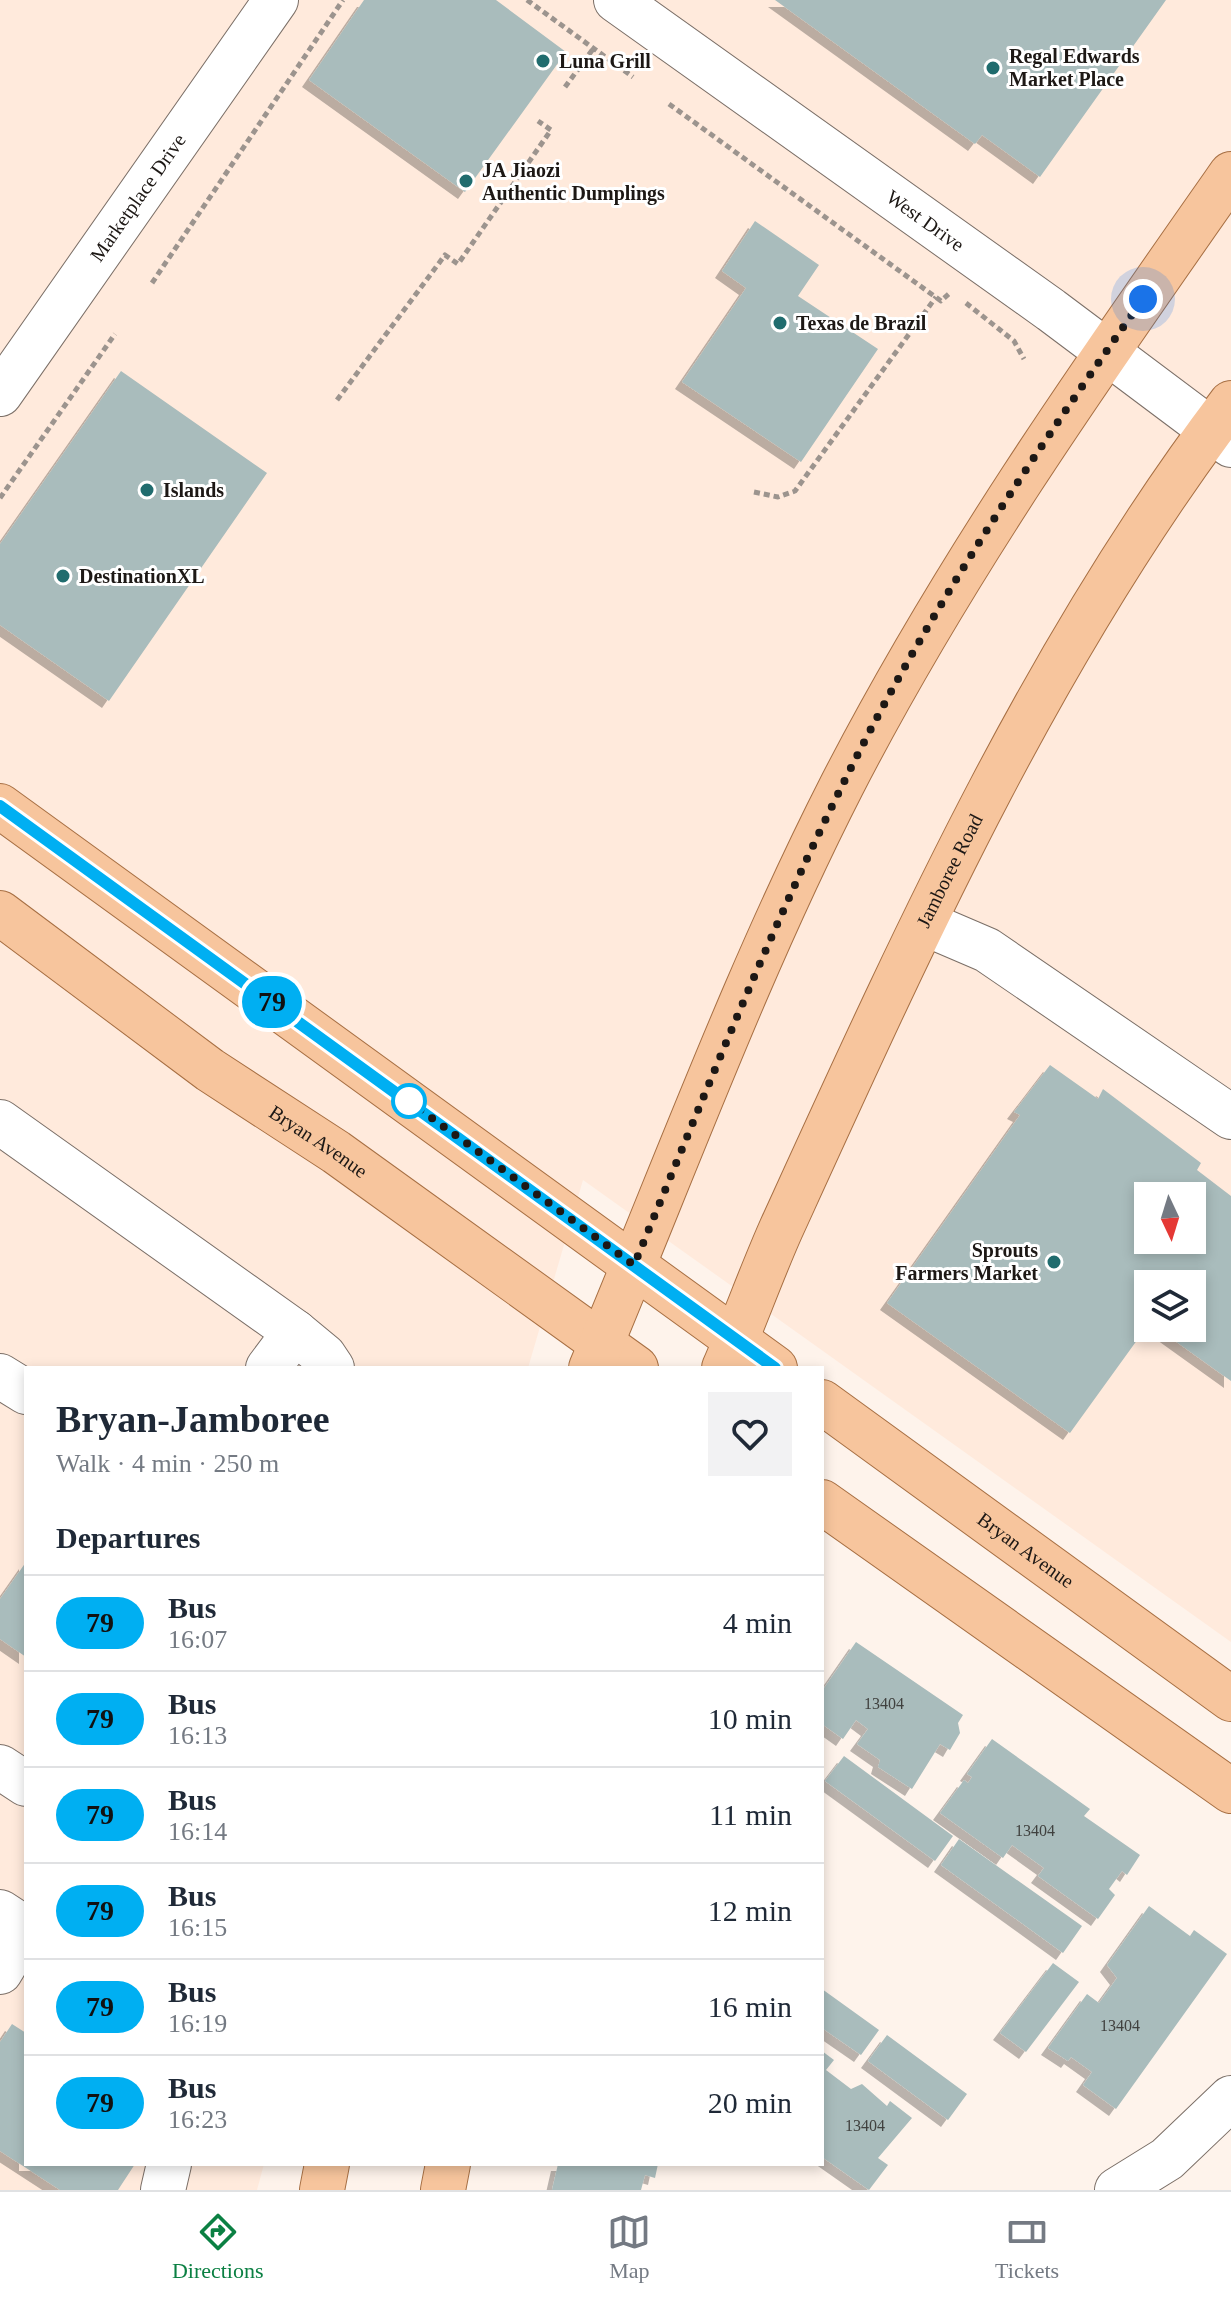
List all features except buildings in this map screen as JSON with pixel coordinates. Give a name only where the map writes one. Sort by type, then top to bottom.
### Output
[{"type":"main road","points":[[609,1360],[634,1265],[770,938],[841,786],[920,642],[1021,476],[1231,174]]},
{"type":"main road","name":"Jamboree Road","points":[[730,1354],[780,1232],[988,793],[1162,495],[1224,426]]},
{"type":"main road","points":[[0,806],[634,1265],[730,1354],[769,1366]]},
{"type":"main road","name":"Bryan Avenue","points":[[0,913],[210,1070],[336,1152],[609,1360]]},
{"type":"main road","name":"Bryan Avenue","points":[[824,1403],[1231,1699]]},
{"type":"main road","points":[[824,1503],[1231,1791]]},
{"type":"main road","points":[[322,2190],[327,2166]]},
{"type":"main road","points":[[443,2190],[448,2166]]},
{"type":"street","name":"Marketplace Drive","points":[[0,394],[276,0]]},
{"type":"street","name":"West Drive","points":[[616,0],[1107,351],[1224,426]]},
{"type":"street","points":[[924,923],[987,950],[1231,1117]]},
{"type":"street","points":[[0,1122],[295,1332],[324,1356],[331,1366]]},
{"type":"street","points":[[270,1366],[295,1332]]},
{"type":"street","points":[[0,1376],[24,1391]]},
{"type":"street","points":[[0,1767],[24,1783]]},
{"type":"street","points":[[0,1912],[24,1929]]},
{"type":"street","points":[[0,1972],[24,1933]]},
{"type":"street","points":[[1117,2190],[1167,2159],[1231,2098]]},
{"type":"street","points":[[163,2190],[169,2166]]},
{"type":"path","points":[[152,283],[343,0]]},
{"type":"path","points":[[527,0],[633,77]]},
{"type":"path","points":[[565,87],[593,49]]},
{"type":"path","points":[[669,104],[941,301],[949,291],[1014,341],[1024,359]]},
{"type":"path","points":[[337,400],[445,255],[458,264],[551,130],[538,121]]},
{"type":"path","points":[[754,492],[778,497],[795,491],[936,297]]},
{"type":"path","points":[[0,498],[115,334]]},
{"type":"shaded area","points":[[0,0],[1231,0],[1231,1642],[583,1180],[529,1366],[24,1366],[24,2166],[263,2166],[257,2190],[0,2190]]},
{"type":"bus line","name":"79","points":[[0,806],[772,1366]]},
{"type":"place","name":"Luna Grill","points":[[543,61]]},
{"type":"place","name":"Regal Edwards Market Place","points":[[993,68]]},
{"type":"place","name":"JA Jiaozi Authentic Dumplings","points":[[466,181]]},
{"type":"place","name":"Texas de Brazil","points":[[780,323]]},
{"type":"place","name":"Islands","points":[[147,490]]},
{"type":"place","name":"DestinationXL","points":[[63,576]]},
{"type":"place","name":"Sprouts Farmers Market","points":[[1054,1262]]},
{"type":"route","points":[[409,1101],[403,1097],[634,1265],[770,938],[841,786],[920,642],[1021,476],[1143,299]]}]
